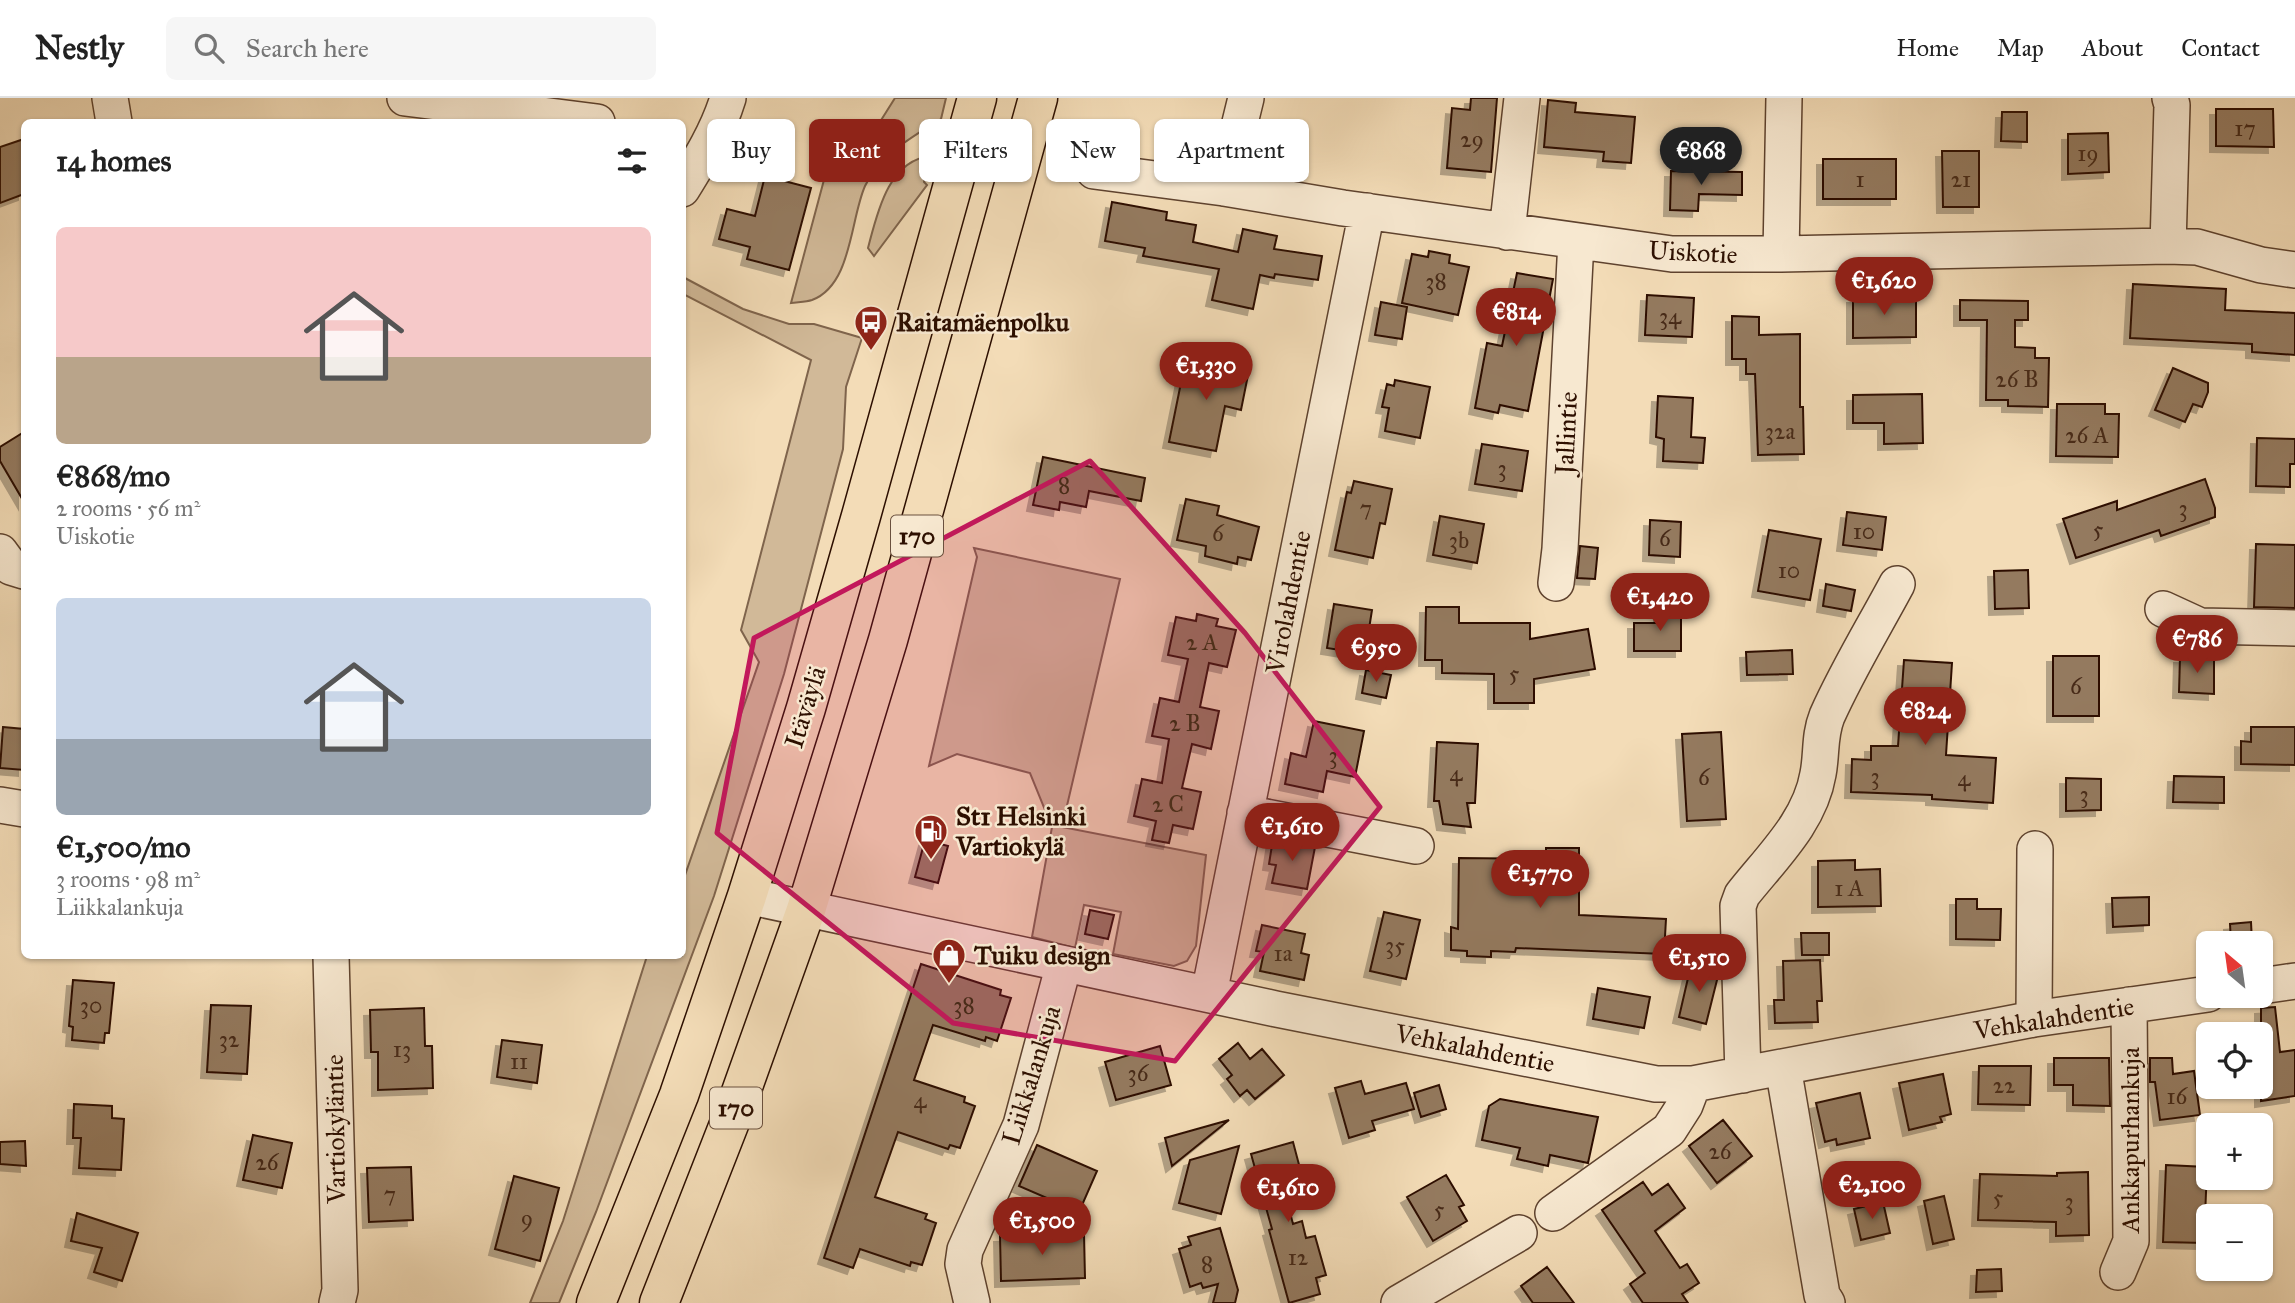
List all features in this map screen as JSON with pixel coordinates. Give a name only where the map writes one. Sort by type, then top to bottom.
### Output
[{"type":"main road","name":"Itäväylä","points":[[596,1303],[679,1095],[747,896],[846,568],[977,98]]},
{"type":"main road","name":"170","points":[[659,1303],[735,1109],[806,910],[888,639],[1038,98]]},
{"type":"street","points":[[110,98],[114,119]]},
{"type":"street","points":[[405,98],[573,119]]},
{"type":"street","points":[[686,176],[696,140],[722,119],[728,98]]},
{"type":"street","points":[[1224,188],[1246,98]]},
{"type":"street","points":[[1507,232],[1522,98]]},
{"type":"street","points":[[1781,254],[1784,98]]},
{"type":"street","points":[[2168,246],[2170,98]]},
{"type":"street","name":"Uiskotie","points":[[1140,177],[1672,254],[2168,246],[2197,247],[2261,265],[2295,270]]},
{"type":"street","name":"Virolahdentie","points":[[1209,994],[1367,211]]},
{"type":"street","name":"Jallintie","points":[[1556,583],[1576,240]]},
{"type":"street","points":[[0,552],[11,567],[21,570]]},
{"type":"street","points":[[1743,1075],[1738,906],[1742,895],[1797,828],[1819,773],[1819,743],[1826,718],[1897,584]]},
{"type":"street","points":[[2163,609],[2200,626],[2295,628]]},
{"type":"street","points":[[0,805],[21,808]]},
{"type":"street","points":[[1245,813],[1416,846]]},
{"type":"street","points":[[2034,1019],[2035,849]]},
{"type":"street","name":"Vehkalahdentie","points":[[747,896],[1209,994],[1656,1084],[1693,1084],[2034,1019],[2196,996]]},
{"type":"street","name":"Vartiokyläntie","points":[[331,959],[340,1290],[337,1303]]},
{"type":"street","name":"Liikkalankuja","points":[[972,1303],[963,1264],[965,1250],[1021,1125],[1064,964]]},
{"type":"street","points":[[2273,984],[2295,981]]},
{"type":"street","name":"Ankkapurhankuja","points":[[2118,1272],[2132,1241],[2129,1005]]},
{"type":"street","points":[[1783,1067],[1822,1295],[1827,1303]]},
{"type":"street","points":[[1553,1213],[1669,1130],[1685,1105],[1693,1084]]},
{"type":"street","points":[[1399,1303],[1519,1233]]},
{"type":"highlighted area","points":[[1090,461],[1245,633],[1380,807],[1175,1061],[953,1023],[717,833],[754,638]]},
{"type":"shaded area","points":[[895,98],[946,98],[941,119],[919,119],[919,133],[905,142],[905,119],[882,119]]},
{"type":"shaded area","points":[[919,159],[919,182],[927,185],[874,256],[868,248],[887,191],[893,182],[905,182],[905,166]]},
{"type":"shaded area","points":[[823,182],[867,182],[848,250],[835,281],[825,292],[812,300],[791,303]]},
{"type":"shaded area","points":[[686,279],[743,309],[789,324],[814,324],[862,338],[846,387],[843,449],[784,674],[714,896],[596,1212],[559,1303],[530,1303],[563,1221],[646,959],[686,959],[686,872],[759,662],[741,630],[811,360],[686,296]]},
{"type":"shaded area","points":[[974,548],[1120,579],[1062,827],[1206,855],[1196,946],[1187,961],[1174,966],[1113,954],[1121,912],[1084,905],[1075,948],[1032,937],[1052,827],[1030,773],[957,754],[929,766],[977,557]]},
{"type":"building","points":[[1471,98],[1497,98],[1491,172],[1447,168],[1452,108],[1470,110]]},
{"type":"building","points":[[1548,100],[1576,103],[1575,112],[1635,117],[1631,163],[1603,161],[1604,152],[1544,147]]},
{"type":"building","points":[[2216,109],[2273,109],[2274,147],[2216,146]]},
{"type":"building","points":[[2002,112],[2027,112],[2027,142],[2001,141]]},
{"type":"building","points":[[2108,133],[2109,172],[2068,174],[2068,134]]},
{"type":"building","points":[[21,140],[21,195],[0,203],[0,147]]},
{"type":"building","points":[[1942,151],[1979,151],[1979,207],[1943,207]]},
{"type":"building","points":[[1823,159],[1896,159],[1896,199],[1823,199]]},
{"type":"building","points":[[1671,171],[1742,172],[1742,195],[1699,194],[1698,211],[1670,210]]},
{"type":"building","points":[[764,182],[788,182],[811,188],[789,270],[747,259],[750,247],[719,239],[727,209],[755,216]]},
{"type":"building","points":[[1112,202],[1167,212],[1166,220],[1196,225],[1193,242],[1238,252],[1243,229],[1277,236],[1274,249],[1322,256],[1318,280],[1275,274],[1274,278],[1260,275],[1253,309],[1212,300],[1219,269],[1143,256],[1145,248],[1105,241]]},
{"type":"building","points":[[1429,251],[1450,255],[1449,263],[1469,267],[1458,315],[1402,303],[1412,254],[1428,257]]},
{"type":"building","points":[[1517,273],[1553,279],[1528,411],[1500,405],[1498,413],[1475,408],[1487,343],[1502,346]]},
{"type":"building","points":[[2133,284],[2226,289],[2225,310],[2295,313],[2295,355],[2252,352],[2252,344],[2130,338]]},
{"type":"building","points":[[1647,295],[1694,298],[1692,337],[1645,335]]},
{"type":"building","points":[[1916,296],[1916,337],[1853,338],[1853,297]]},
{"type":"building","points":[[1960,300],[2028,301],[2028,320],[2015,320],[2015,347],[2035,348],[2035,358],[2049,358],[2048,407],[2008,406],[2008,400],[1986,400],[1987,320],[1960,320]]},
{"type":"building","points":[[1381,302],[1407,307],[1402,339],[1375,335]]},
{"type":"building","points":[[1732,316],[1759,317],[1759,335],[1800,334],[1800,407],[1803,407],[1804,454],[1758,455],[1755,374],[1746,374],[1746,359],[1732,359]]},
{"type":"building","points":[[1186,358],[1249,370],[1241,410],[1225,406],[1216,451],[1169,442]]},
{"type":"building","points":[[2173,368],[2208,383],[2208,392],[2202,407],[2193,404],[2185,422],[2155,410]]},
{"type":"building","points":[[1395,380],[1430,387],[1420,438],[1385,431],[1389,408],[1382,407],[1387,384],[1394,386]]},
{"type":"building","points":[[1922,394],[1923,443],[1884,444],[1884,423],[1853,423],[1853,395]]},
{"type":"building","points":[[1658,396],[1693,398],[1691,437],[1705,438],[1703,463],[1663,461],[1664,439],[1656,437]]},
{"type":"building","points":[[2057,404],[2105,404],[2105,414],[2119,414],[2118,457],[2056,456]]},
{"type":"building","points":[[21,434],[21,497],[0,461],[0,447]]},
{"type":"building","points":[[2257,438],[2295,439],[2295,464],[2290,464],[2290,487],[2256,486]]},
{"type":"building","points":[[1482,444],[1528,451],[1522,491],[1475,484]]},
{"type":"building","points":[[1043,457],[1145,478],[1141,501],[1089,491],[1086,507],[1060,502],[1059,510],[1033,505]]},
{"type":"building","points":[[2205,479],[2215,508],[2215,517],[2161,536],[2159,530],[2076,558],[2063,519],[2117,501],[2117,510]]},
{"type":"building","points":[[1354,481],[1392,489],[1385,524],[1380,523],[1373,558],[1335,550],[1347,492],[1351,493]]},
{"type":"building","points":[[1186,499],[1219,506],[1217,515],[1259,527],[1251,560],[1238,557],[1237,564],[1205,556],[1206,546],[1177,540]]},
{"type":"building","points":[[1847,512],[1886,517],[1882,550],[1843,545]]},
{"type":"building","points":[[1440,516],[1484,524],[1477,563],[1433,555]]},
{"type":"building","points":[[1650,520],[1681,522],[1680,557],[1649,555]]},
{"type":"building","points":[[1769,530],[1821,539],[1810,600],[1758,591]]},
{"type":"building","points":[[2256,544],[2295,545],[2295,608],[2254,607]]},
{"type":"building","points":[[1580,546],[1598,548],[1595,579],[1577,578]]},
{"type":"building","points":[[2028,570],[2029,608],[1995,609],[1994,571]]},
{"type":"building","points":[[1826,584],[1855,590],[1851,611],[1823,606]]},
{"type":"building","points":[[1334,604],[1372,610],[1365,654],[1327,648]]},
{"type":"building","points":[[1426,607],[1459,607],[1459,623],[1530,623],[1530,639],[1588,629],[1595,669],[1534,679],[1534,703],[1494,703],[1494,674],[1442,673],[1442,660],[1425,660]]},
{"type":"building","points":[[1660,608],[1681,608],[1681,651],[1634,651],[1634,623],[1660,623]]},
{"type":"building","points":[[1197,614],[1218,619],[1216,626],[1236,630],[1227,667],[1209,663],[1200,707],[1219,711],[1211,749],[1192,744],[1182,788],[1201,792],[1193,829],[1173,825],[1169,843],[1152,840],[1156,821],[1134,816],[1142,779],[1162,783],[1169,739],[1152,736],[1160,698],[1179,702],[1188,659],[1168,655],[1176,617],[1196,621]]},
{"type":"building","points":[[1792,650],[1793,674],[1747,675],[1746,652]]},
{"type":"building","points":[[2053,656],[2099,656],[2099,716],[2053,716]]},
{"type":"building","points":[[2180,657],[2214,658],[2214,694],[2179,692]]},
{"type":"building","points":[[1904,660],[1952,663],[1946,755],[1996,758],[1993,803],[1932,799],[1932,795],[1851,792],[1852,759],[1871,760],[1871,746],[1898,746]]},
{"type":"building","points":[[1366,670],[1391,675],[1386,698],[1362,693]]},
{"type":"building","points":[[1314,721],[1364,731],[1355,777],[1327,771],[1323,792],[1285,784],[1291,753],[1306,757]]},
{"type":"building","points":[[3,727],[21,729],[21,770],[0,768]]},
{"type":"building","points":[[2251,727],[2295,727],[2295,765],[2241,764],[2241,741],[2251,742]]},
{"type":"building","points":[[1721,732],[1726,819],[1687,821],[1682,734]]},
{"type":"building","points":[[1437,742],[1478,744],[1475,803],[1467,803],[1471,827],[1443,824],[1439,801],[1434,801]]},
{"type":"building","points":[[2174,776],[2224,777],[2224,803],[2173,802]]},
{"type":"building","points":[[2066,778],[2101,779],[2101,810],[2066,811]]},
{"type":"building","points":[[1273,839],[1315,847],[1307,889],[1272,883],[1276,865],[1269,864]]},
{"type":"building","name":"St1 Helsinki Vartiokylä","points":[[925,840],[948,846],[938,883],[915,877]]},
{"type":"building","points":[[1546,848],[1579,848],[1579,915],[1666,919],[1664,954],[1516,948],[1515,952],[1491,951],[1491,957],[1467,956],[1467,951],[1451,950],[1451,927],[1458,929],[1459,858],[1546,859]]},
{"type":"building","points":[[1855,860],[1855,870],[1880,869],[1881,906],[1818,907],[1818,861]]},
{"type":"building","points":[[2149,897],[2149,925],[2113,927],[2112,898]]},
{"type":"building","points":[[1956,899],[1977,899],[1977,909],[2001,909],[2000,940],[1956,939]]},
{"type":"building","points":[[1090,910],[1114,915],[1108,939],[1085,934]]},
{"type":"building","points":[[1384,912],[1420,920],[1406,979],[1370,971]]},
{"type":"building","points":[[2251,922],[2251,931],[2230,931],[2230,924]]},
{"type":"building","points":[[1262,925],[1305,934],[1301,953],[1309,955],[1304,980],[1260,971],[1264,952],[1256,951]]},
{"type":"building","points":[[1801,933],[1829,933],[1829,955],[1802,955]]},
{"type":"building","points":[[1820,960],[1822,1001],[1817,1001],[1818,1022],[1775,1023],[1774,1000],[1784,1000],[1783,961]]},
{"type":"building","points":[[921,964],[1001,990],[1000,995],[1011,998],[997,1041],[986,1037],[985,1041],[933,1025],[914,1080],[965,1097],[964,1102],[975,1106],[960,1148],[950,1145],[948,1149],[898,1132],[875,1197],[927,1214],[925,1219],[936,1223],[922,1265],[911,1262],[910,1266],[860,1249],[853,1268],[824,1258]]},
{"type":"building","points":[[1691,965],[1719,972],[1706,1024],[1679,1017]]},
{"type":"building","points":[[73,980],[114,983],[109,1033],[105,1033],[104,1043],[72,1040],[73,1027],[69,1026]]},
{"type":"building","points":[[1598,988],[1650,997],[1644,1028],[1593,1019]]},
{"type":"building","points":[[211,1005],[251,1006],[247,1074],[207,1072]]},
{"type":"building","points":[[2273,1007],[2280,1052],[2295,1050],[2295,1096],[2261,1101],[2273,1099],[2273,1022],[2261,1022],[2261,1008]]},
{"type":"building","points":[[424,1008],[425,1046],[432,1046],[433,1088],[378,1090],[378,1052],[371,1052],[370,1010]]},
{"type":"building","points":[[502,1040],[542,1045],[537,1083],[497,1077]]},
{"type":"building","points":[[1238,1043],[1250,1059],[1262,1049],[1284,1075],[1255,1099],[1247,1090],[1240,1096],[1227,1079],[1232,1075],[1219,1059]]},
{"type":"building","points":[[1160,1046],[1171,1085],[1116,1100],[1105,1062]]},
{"type":"building","points":[[2054,1058],[2109,1058],[2110,1106],[2073,1105],[2073,1085],[2054,1085]]},
{"type":"building","points":[[2150,1058],[2172,1058],[2173,1074],[2194,1071],[2200,1113],[2160,1120],[2155,1082],[2150,1082]]},
{"type":"building","points":[[1979,1066],[2031,1066],[2030,1105],[1978,1104]]},
{"type":"building","points":[[1943,1074],[1951,1114],[1940,1117],[1942,1122],[1909,1130],[1899,1083]]},
{"type":"building","points":[[1361,1081],[1365,1094],[1406,1083],[1414,1109],[1372,1121],[1375,1130],[1349,1138],[1335,1088]]},
{"type":"building","points":[[1439,1085],[1446,1109],[1421,1117],[1414,1093]]},
{"type":"building","points":[[1860,1093],[1870,1138],[1837,1145],[1836,1139],[1825,1142],[1816,1103]]},
{"type":"building","points":[[1500,1099],[1598,1117],[1588,1163],[1550,1155],[1548,1166],[1517,1159],[1520,1148],[1482,1140],[1489,1106]]},
{"type":"building","points":[[74,1104],[112,1106],[112,1118],[124,1119],[121,1170],[79,1168],[81,1138],[73,1138]]},
{"type":"building","points":[[1229,1120],[1172,1166],[1165,1138]]},
{"type":"building","points":[[1723,1120],[1752,1156],[1717,1183],[1689,1146]]},
{"type":"building","points":[[253,1135],[292,1143],[282,1188],[243,1180]]},
{"type":"building","points":[[25,1141],[26,1166],[0,1164],[0,1142]]},
{"type":"building","points":[[1293,1142],[1302,1176],[1282,1182],[1293,1224],[1302,1221],[1306,1238],[1315,1236],[1326,1275],[1316,1278],[1320,1294],[1289,1303],[1251,1154]]},
{"type":"building","points":[[1037,1145],[1097,1171],[1079,1212],[1019,1186]]},
{"type":"building","points":[[1239,1146],[1221,1214],[1179,1203],[1190,1160]]},
{"type":"building","points":[[2166,1165],[2196,1166],[2196,1190],[2206,1190],[2206,1204],[2196,1204],[2196,1243],[2163,1242]]},
{"type":"building","points":[[411,1167],[413,1220],[369,1222],[367,1168]]},
{"type":"building","points":[[2088,1172],[2089,1235],[2056,1236],[2056,1222],[1978,1220],[1980,1174],[2057,1176],[2057,1173]]},
{"type":"building","points":[[1446,1175],[1464,1205],[1459,1207],[1467,1221],[1433,1241],[1407,1197]]},
{"type":"building","points":[[514,1176],[559,1188],[540,1261],[495,1249]]},
{"type":"building","points":[[1643,1182],[1652,1195],[1668,1184],[1685,1208],[1655,1231],[1680,1268],[1687,1264],[1699,1283],[1682,1294],[1688,1303],[1643,1303],[1630,1284],[1645,1273],[1602,1210]]},
{"type":"building","points":[[1944,1196],[1954,1239],[1933,1244],[1924,1201]]},
{"type":"building","points":[[1883,1202],[1890,1233],[1861,1240],[1854,1209]]},
{"type":"building","points":[[77,1213],[138,1233],[122,1281],[94,1272],[102,1248],[71,1241]]},
{"type":"building","points":[[1220,1228],[1238,1290],[1235,1303],[1213,1303],[1218,1284],[1203,1288],[1201,1283],[1190,1287],[1179,1249],[1191,1245],[1188,1237]]},
{"type":"building","points":[[1084,1234],[1085,1278],[1001,1281],[1000,1236]]},
{"type":"building","points":[[1547,1267],[1574,1303],[1533,1303],[1521,1286]]},
{"type":"building","points":[[2001,1269],[2002,1291],[1976,1292],[1977,1270]]},
{"type":"place","name":"Raitamäenpolku","points":[[871,352]]},
{"type":"place","name":"St1 Helsinki Vartiokylä","points":[[931,861]]},
{"type":"place","name":"Tuiku design","points":[[949,985]]}]
